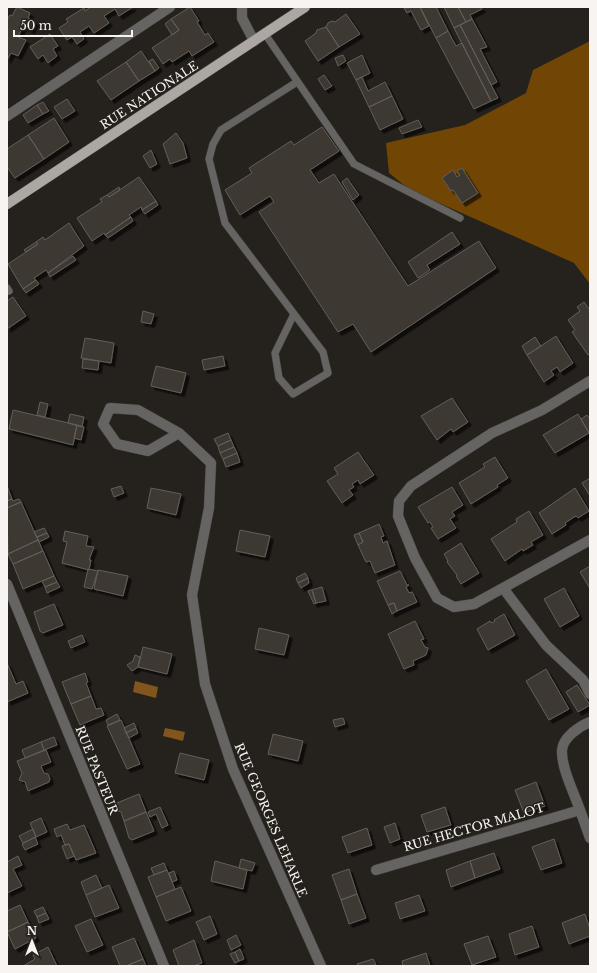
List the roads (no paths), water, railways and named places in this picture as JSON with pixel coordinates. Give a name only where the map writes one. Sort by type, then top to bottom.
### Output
[{"type":"main road","name":"RUE NATIONALE","points":[[7,204],[305,7]]},
{"type":"street","points":[[7,116],[170,7]]},
{"type":"street","points":[[242,7],[242,18],[254,41]]},
{"type":"street","points":[[590,381],[542,410],[492,433],[411,486],[399,501],[398,516],[416,558],[437,598],[454,607],[474,604],[590,540]]},
{"type":"street","name":"RUE GEORGES LEHARLE","points":[[179,433],[148,451],[117,444],[104,424],[110,408],[138,410],[179,433],[211,463],[209,508],[192,595],[205,684],[233,769],[321,966]]},
{"type":"street","name":"RUE PASTEUR","points":[[7,584],[164,966]]},
{"type":"street","points":[[503,588],[546,645],[582,680],[590,694]]},
{"type":"street","points":[[590,722],[584,724],[567,738],[562,748],[564,761],[590,838]]},
{"type":"street","name":"RUE HECTOR MALOT","points":[[376,870],[580,810]]},
{"type":"lane","points":[[264,34],[354,164],[460,218]]},
{"type":"lane","points":[[294,314],[275,353],[279,378],[293,394],[328,373],[323,352],[225,223],[209,159],[213,144],[221,130],[296,82]]}]
